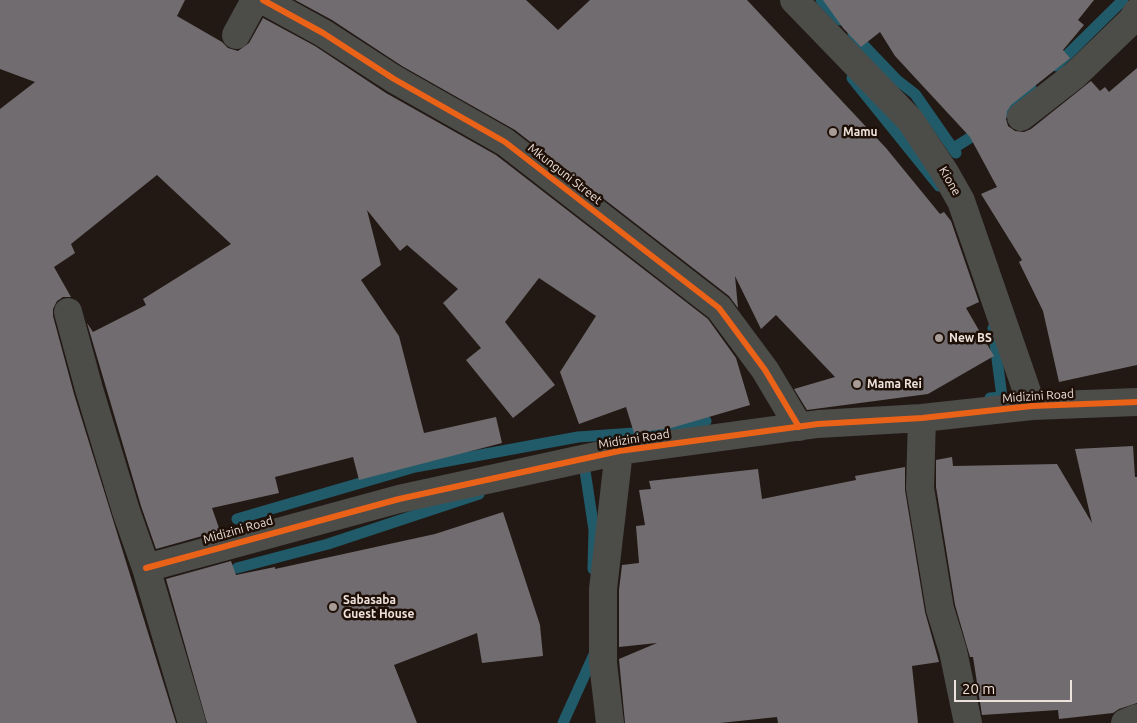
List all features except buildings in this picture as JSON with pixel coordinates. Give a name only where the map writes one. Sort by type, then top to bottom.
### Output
[{"type":"street","points":[[236,35],[255,0]]},
{"type":"street","name":"Mkunguni Street","points":[[264,0],[323,33],[394,79],[505,142],[719,308],[765,370],[799,427]]},
{"type":"street","name":"Kione","points":[[794,0],[910,120],[944,171],[961,202],[1032,406]]},
{"type":"street","points":[[1021,117],[1075,75],[1132,20],[1137,12]]},
{"type":"street","points":[[68,312],[126,511],[146,568],[192,723]]},
{"type":"street","name":"Midizini Road","points":[[146,568],[399,499],[619,451],[799,427],[922,418],[1032,406],[1137,402]]},
{"type":"street","points":[[922,418],[920,488],[940,608],[953,651],[968,723]]},
{"type":"street","points":[[610,723],[603,663],[603,589],[619,451]]},
{"type":"street","points":[[1125,723],[1137,718]]},
{"type":"waterway","points":[[821,0],[840,20]]},
{"type":"waterway","points":[[1056,66],[1123,0]]},
{"type":"waterway","points":[[853,34],[897,80],[915,94],[956,153]]},
{"type":"waterway","points":[[852,78],[939,186]]},
{"type":"waterway","points":[[997,119],[1031,88]]},
{"type":"waterway","points":[[957,146],[982,130]]},
{"type":"waterway","points":[[990,398],[1002,397],[993,328]]},
{"type":"waterway","points":[[237,519],[415,467],[578,437],[662,431],[706,421]]},
{"type":"waterway","points":[[579,465],[584,464],[594,530],[593,569]]},
{"type":"waterway","points":[[237,568],[328,544],[479,494]]},
{"type":"waterway","points":[[563,723],[596,650]]},
{"type":"cycle path","points":[[263,0],[323,33],[394,79],[505,142],[719,308],[765,370],[799,427]]},
{"type":"cycle path","points":[[146,568],[399,499],[619,451],[818,424],[922,418],[1032,406],[1137,402]]},
{"type":"place","name":"Mamu","points":[[833,132]]},
{"type":"place","name":"New BS","points":[[939,338]]},
{"type":"place","name":"Mama Rei","points":[[857,384]]},
{"type":"place","name":"Sabasaba Guest House","points":[[333,607]]}]
